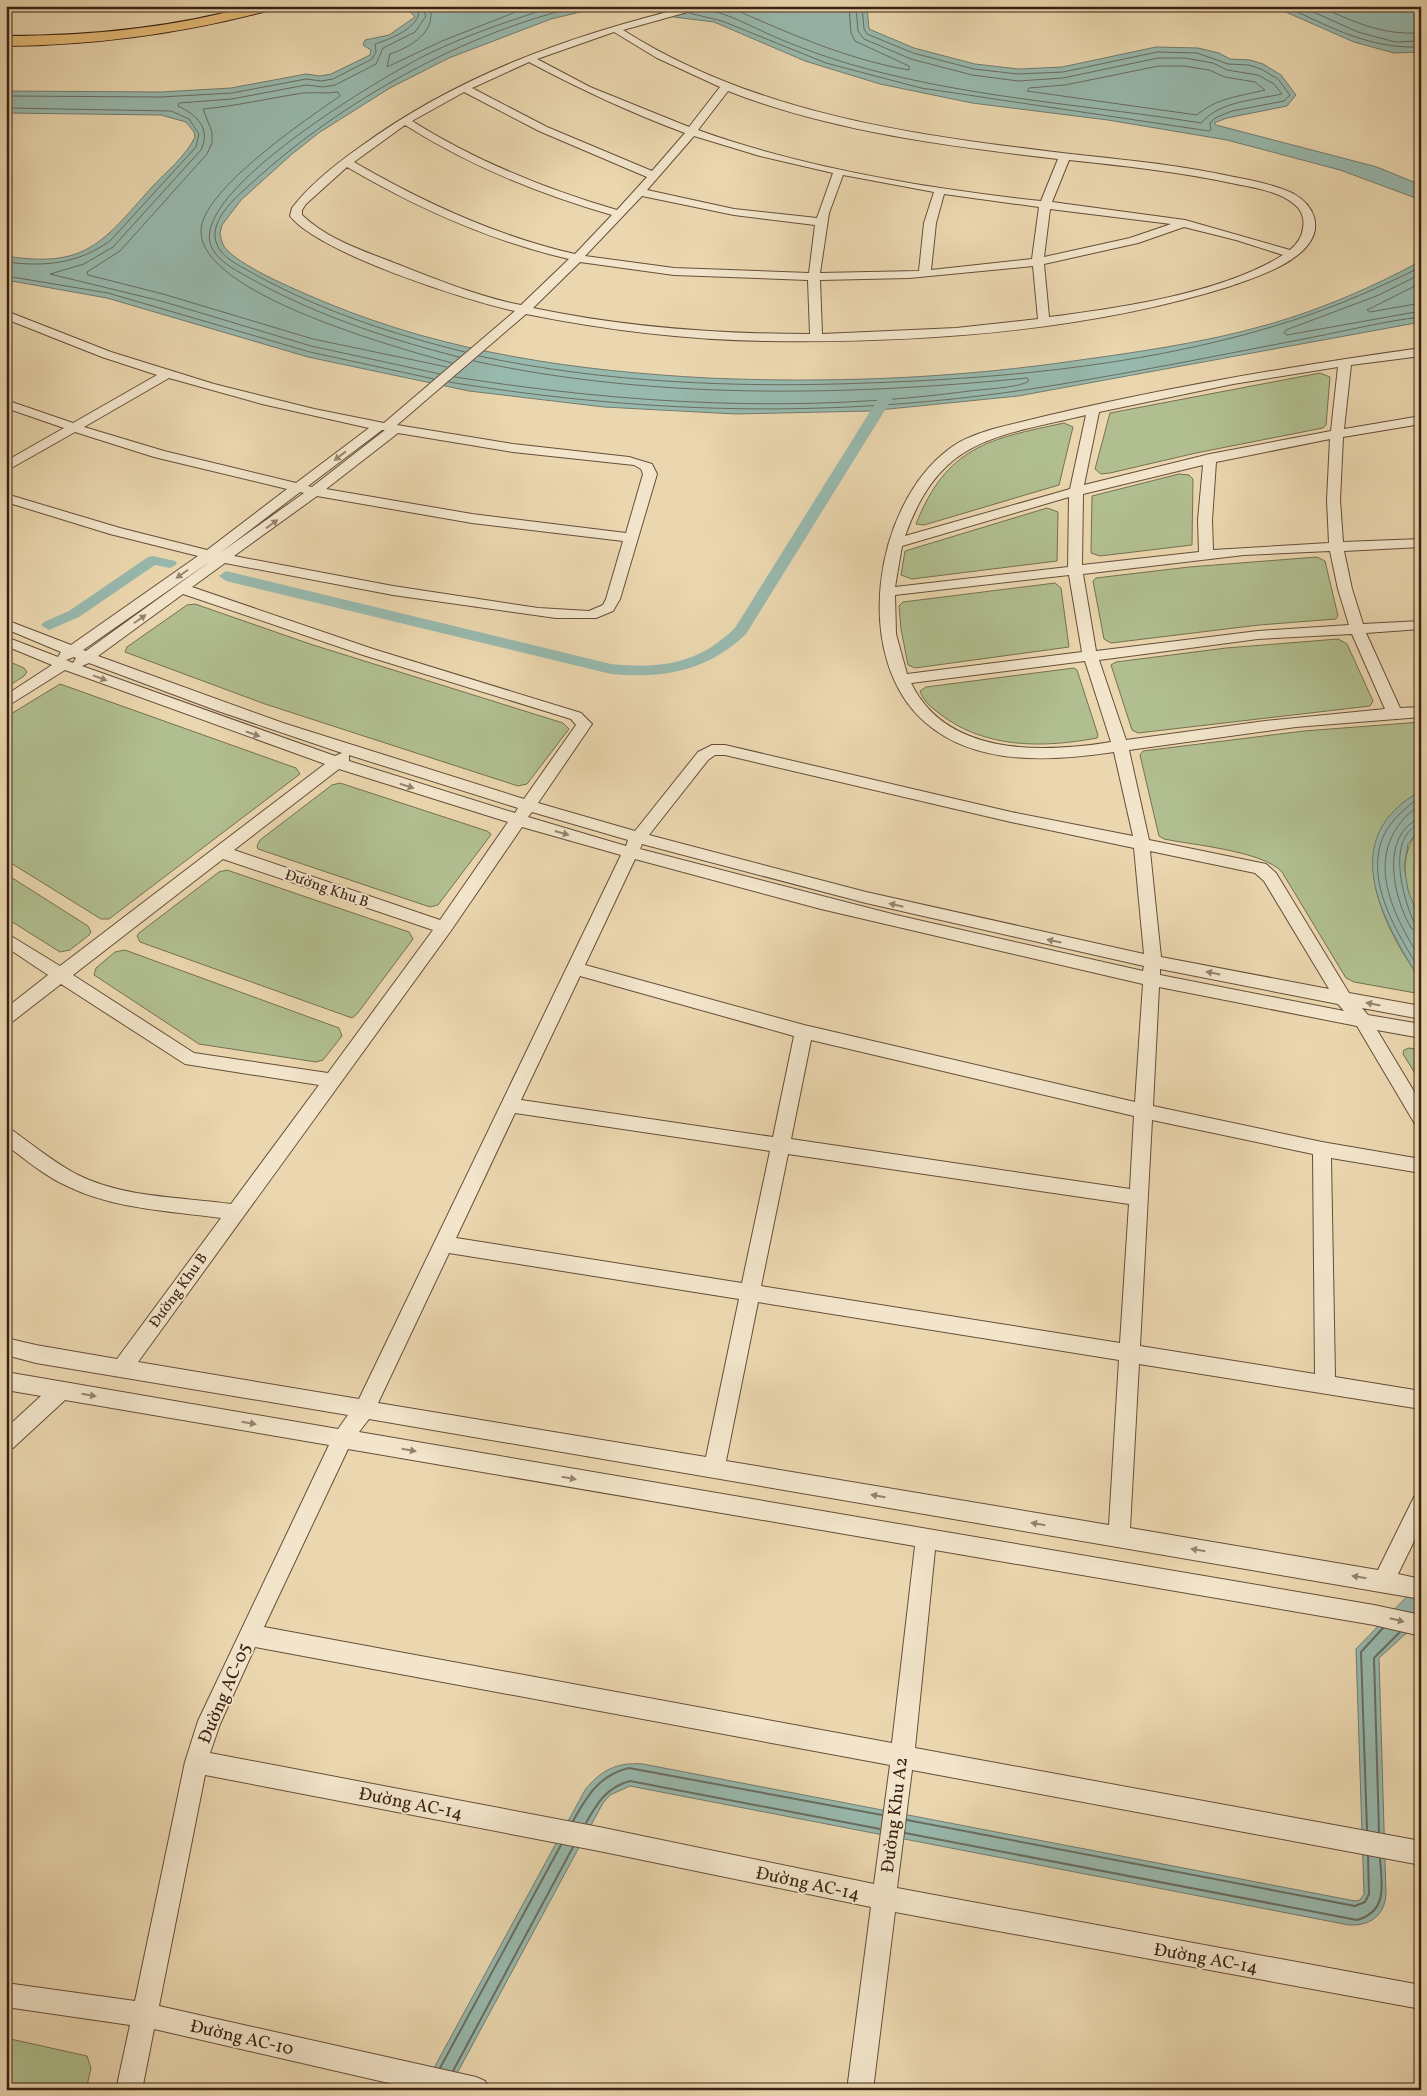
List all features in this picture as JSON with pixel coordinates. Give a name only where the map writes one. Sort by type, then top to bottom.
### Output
[{"type":"highway","points":[[6,41],[125,36],[216,20],[269,6]]},
{"type":"street","points":[[614,28],[672,63],[726,86],[801,110],[868,126],[974,144],[1182,170],[1255,185],[1284,194],[1303,206],[1309,224],[1306,239],[1291,254],[1271,266],[1245,276],[1193,293],[1117,310],[1044,322],[925,333],[816,337],[656,329],[589,322],[523,310],[460,292],[345,246],[301,222],[295,213],[299,206],[346,162],[404,120],[463,87],[528,58],[614,28],[704,6]]},
{"type":"street","points":[[528,58],[590,91],[691,133],[766,156],[839,172],[940,190],[1185,223],[1239,237],[1291,254]]},
{"type":"street","points":[[6,702],[64,665],[87,657],[314,492],[387,427],[487,343],[577,258],[655,176],[691,133],[726,86]]},
{"type":"street","points":[[463,87],[543,129],[655,176]]},
{"type":"street","points":[[404,120],[450,149],[500,173],[561,196],[619,214]]},
{"type":"street","points":[[1044,322],[1037,261],[1038,244],[1044,204],[1065,156]]},
{"type":"street","points":[[346,162],[392,189],[446,215],[517,241],[577,258],[690,272],[812,277],[925,273],[1037,261],[1106,248],[1185,223]]},
{"type":"street","points":[[816,337],[812,277],[820,222],[839,172]]},
{"type":"street","points":[[925,273],[930,223],[940,190]]},
{"type":"street","points":[[640,192],[727,210],[820,222]]},
{"type":"street","points":[[6,315],[82,345],[167,374],[272,402],[387,427],[520,448],[642,464],[649,470],[650,478],[611,604],[604,611],[591,616],[407,593],[208,556],[93,525],[6,498]]},
{"type":"street","points":[[1421,352],[1345,362],[1223,383],[1093,409],[989,435],[956,450],[936,468],[922,487],[894,544],[887,592],[889,630],[900,680],[915,705],[926,716],[956,735],[989,747],[1042,754],[1288,723],[1421,712]]},
{"type":"street","points":[[1345,362],[1334,493],[1336,545],[1356,627],[1395,714]]},
{"type":"street","points":[[6,466],[167,374]]},
{"type":"street","points":[[6,404],[73,429],[170,458],[297,489],[452,516],[632,538]]},
{"type":"street","points":[[1093,409],[1076,491],[1075,569],[1090,655],[1120,745],[1132,793],[1141,844],[1152,938],[1152,979],[1137,1198],[1119,1538]]},
{"type":"street","points":[[894,544],[1076,491],[1210,458],[1338,433],[1421,420]]},
{"type":"street","points":[[64,665],[72,651],[208,556],[297,489],[387,427]]},
{"type":"street","points":[[1206,555],[1206,504],[1210,458]]},
{"type":"street","points":[[887,592],[1206,555],[1336,545],[1421,543]]},
{"type":"street","points":[[183,589],[359,649],[580,718],[584,724],[583,728],[444,928]]},
{"type":"street","points":[[6,624],[87,657],[352,752],[527,806],[633,846],[897,922],[1152,979],[1421,1031]]},
{"type":"street","points":[[900,680],[1258,635],[1356,627],[1421,625]]},
{"type":"street","points":[[6,641],[64,665],[337,763],[518,820],[1152,962],[1421,1013]]},
{"type":"street","name":"Đường AC-05","points":[[129,2090],[196,1762],[209,1721],[342,1439],[365,1408],[633,846],[703,756],[719,749],[963,807],[1250,865],[1268,873],[1343,998],[1363,1021],[1421,1119]]},
{"type":"street","points":[[6,1017],[352,752]]},
{"type":"street","name":"Đường Khu B","points":[[122,1368],[330,1080],[444,928],[221,852]]},
{"type":"street","points":[[6,939],[176,1052],[191,1059],[330,1080]]},
{"type":"street","points":[[575,968],[804,1032],[1143,1112],[1322,1149],[1421,1166]]},
{"type":"street","points":[[714,1468],[804,1032]]},
{"type":"street","points":[[510,1105],[1137,1198]]},
{"type":"street","points":[[6,1135],[56,1171],[87,1187],[118,1195],[234,1212]]},
{"type":"street","points":[[1322,1149],[1324,1385]]},
{"type":"street","points":[[444,1244],[1421,1400]]},
{"type":"street","points":[[6,1346],[122,1368],[1414,1587]]},
{"type":"street","points":[[6,1381],[1374,1615],[1421,1626]]},
{"type":"street","points":[[6,1441],[61,1391]]},
{"type":"street","points":[[1384,1581],[1421,1504]]},
{"type":"street","name":"Đường Khu A2","points":[[860,2090],[902,1758],[926,1539]]},
{"type":"street","points":[[249,1635],[902,1758],[1421,1853]]},
{"type":"street","name":"Đường AC-14","points":[[196,1762],[599,1839],[884,1898],[1421,1998]]},
{"type":"street","name":"Đường AC-10","points":[[6,1995],[145,2016],[471,2089]]},
{"type":"green space","points":[[1320,373],[1330,377],[1326,425],[1323,428],[1196,453],[1110,473],[1101,474],[1095,469],[1110,413]]},
{"type":"green space","points":[[1064,423],[1073,427],[1059,485],[924,525],[916,524],[928,498],[942,478],[957,462],[974,450],[992,441]]},
{"type":"green space","points":[[1179,474],[1189,475],[1193,479],[1192,545],[1100,556],[1091,553],[1092,496]]},
{"type":"green space","points":[[1047,508],[1058,512],[1057,561],[912,579],[901,575],[905,551]]},
{"type":"green space","points":[[1317,557],[1325,561],[1338,616],[1336,619],[1259,625],[1111,643],[1104,639],[1093,581],[1096,578],[1189,567]]},
{"type":"green space","points":[[1055,583],[1061,588],[1069,647],[915,668],[908,665],[899,606],[903,602]]},
{"type":"green space","points":[[195,604],[310,644],[563,723],[569,729],[527,784],[518,786],[265,704],[125,652],[127,647],[187,605]]},
{"type":"green space","points":[[1338,639],[1347,644],[1373,701],[1370,706],[1138,733],[1132,730],[1111,665],[1116,662],[1226,648]]},
{"type":"green space","points":[[8,661],[24,668],[27,672],[6,688],[6,662]]},
{"type":"green space","points":[[1074,668],[1077,670],[1098,735],[1097,738],[1036,744],[995,740],[976,734],[940,714],[923,698],[920,691],[926,687]]},
{"type":"green space","points":[[60,684],[296,768],[300,774],[109,919],[101,919],[6,860],[6,717]]},
{"type":"green space","points":[[1421,722],[1421,791],[1400,806],[1385,823],[1376,842],[1373,861],[1380,903],[1388,925],[1419,981],[1421,994],[1354,982],[1346,978],[1282,872],[1273,865],[1244,854],[1164,839],[1159,836],[1140,755],[1143,751],[1304,731]]},
{"type":"green space","points":[[340,783],[487,831],[491,834],[438,905],[430,907],[258,849],[257,846],[260,840],[332,785]]},
{"type":"green space","points":[[1421,827],[1421,924],[1407,887],[1405,862],[1413,838]]},
{"type":"green space","points":[[227,870],[409,932],[413,939],[357,1014],[352,1018],[140,942],[137,936],[139,933],[219,872]]},
{"type":"green space","points":[[6,874],[88,926],[91,932],[89,935],[70,950],[60,952],[6,918]]},
{"type":"green space","points":[[125,950],[339,1028],[342,1036],[323,1060],[316,1062],[199,1044],[94,975],[96,968],[115,952]]},
{"type":"green space","points":[[1409,1048],[1421,1050],[1421,1083],[1403,1054],[1404,1050]]},
{"type":"green space","points":[[6,2038],[87,2056],[91,2068],[86,2090],[6,2090]]},
{"type":"water","points":[[405,6],[867,6],[869,29],[914,48],[975,64],[1019,69],[1062,67],[1156,47],[1198,48],[1219,53],[1230,59],[1250,60],[1263,64],[1281,75],[1296,95],[1287,106],[1227,118],[1214,123],[1216,125],[1377,167],[1421,185],[1421,200],[1340,170],[1227,140],[1108,120],[972,103],[880,84],[805,61],[714,22],[674,17],[648,8],[593,9],[551,19],[449,58],[390,88],[320,132],[292,154],[241,200],[222,225],[220,233],[225,248],[247,265],[327,303],[419,335],[514,357],[659,375],[708,378],[840,380],[971,373],[1112,356],[1244,331],[1328,304],[1384,280],[1421,261],[1421,322],[1018,396],[869,411],[736,414],[604,407],[469,391],[308,357],[107,298],[6,280],[6,256],[33,259],[56,258],[74,254],[91,247],[120,223],[181,157],[195,137],[194,132],[186,122],[161,115],[6,113],[6,91],[161,92],[231,88],[306,74],[320,76],[331,74],[370,55],[371,50],[363,45],[365,40],[389,35],[415,17]]},
{"type":"water","points":[[1272,6],[1421,6],[1421,52],[1394,53],[1354,42]]},
{"type":"water","points":[[1421,791],[1421,827],[1408,844],[1404,866],[1408,890],[1421,924],[1421,981],[1392,932],[1381,906],[1374,881],[1373,856],[1379,832],[1395,810]]},
{"type":"water","points":[[1421,1582],[1421,1620],[1379,1658],[1386,1895],[1382,1909],[1375,1918],[1363,1924],[1349,1925],[630,1786],[610,1795],[603,1803],[448,2090],[422,2090],[585,1790],[604,1772],[625,1764],[643,1764],[1355,1901],[1360,1900],[1364,1894],[1356,1649]]},
{"type":"waterway","points":[[226,576],[611,669],[646,671],[664,670],[681,666],[713,654],[728,644],[741,631],[888,394]]},
{"type":"waterway","points":[[49,625],[74,614],[153,560],[170,564]]}]
